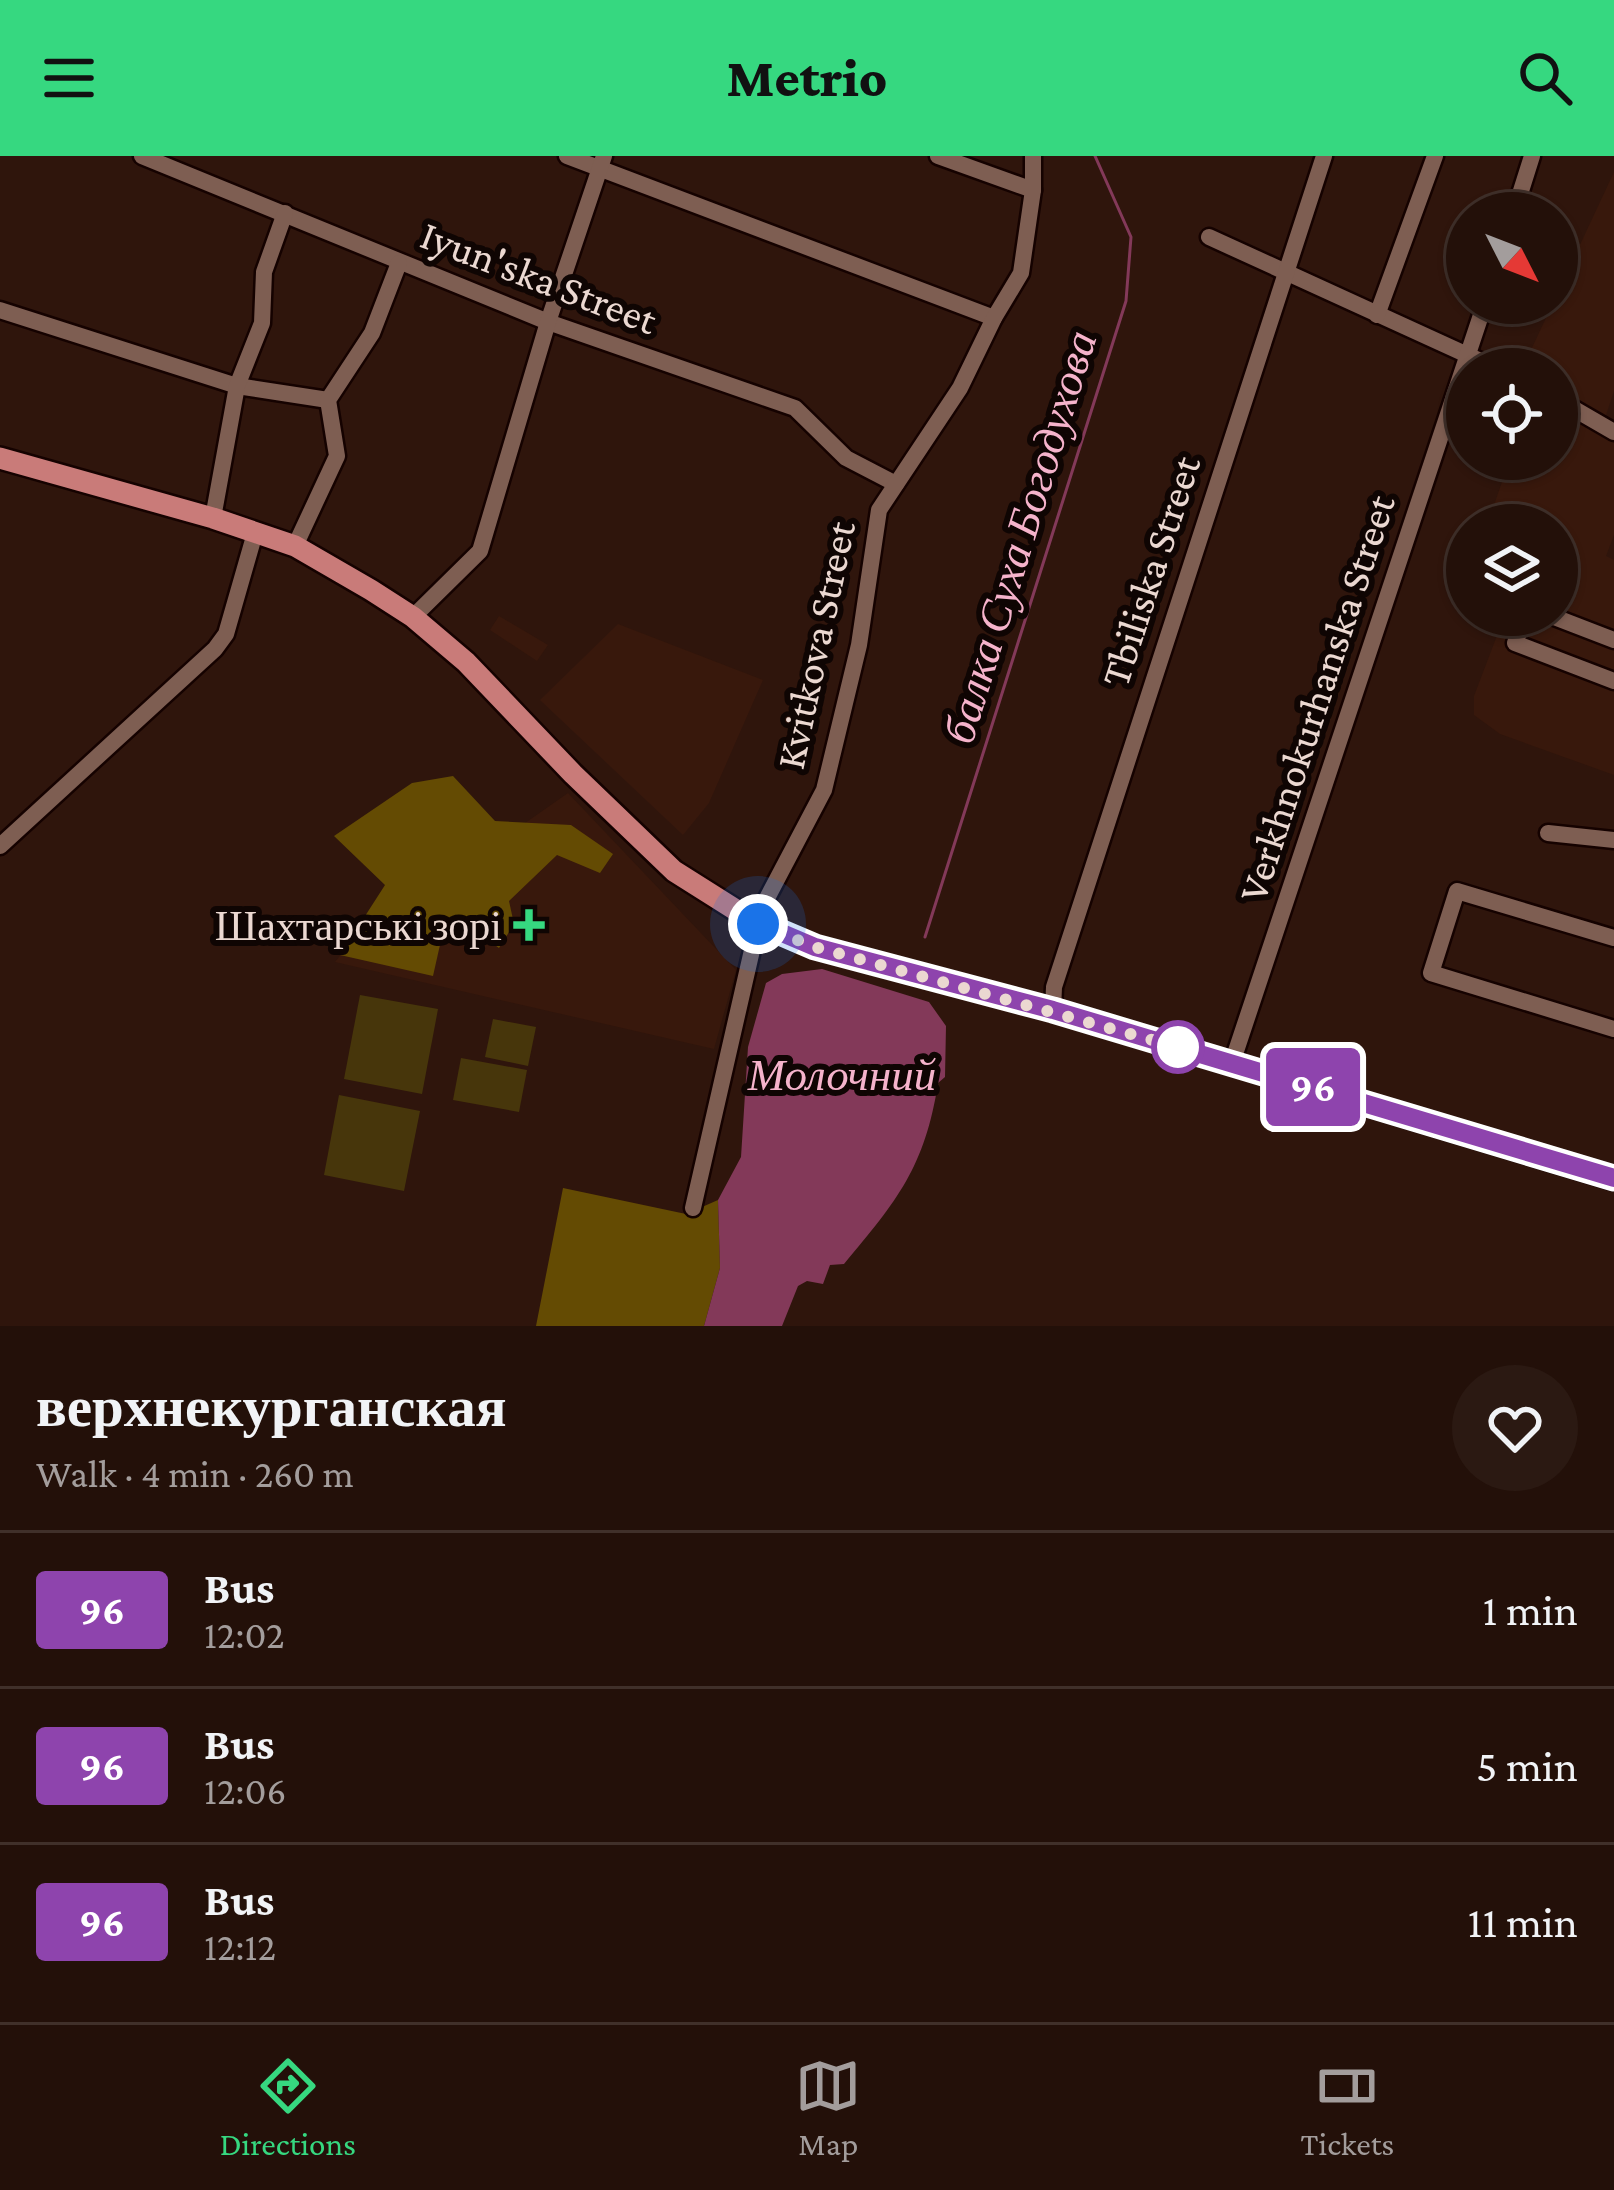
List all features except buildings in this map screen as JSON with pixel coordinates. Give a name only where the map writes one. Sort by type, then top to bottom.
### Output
[{"type":"main road","points":[[0,458],[295,546],[412,617],[466,662],[674,871],[756,922],[815,947],[1053,1010],[1614,1178]]},
{"type":"street","name":"Iyun'ska Street","points":[[142,156],[548,322],[796,408],[846,458],[896,484]]},
{"type":"street","points":[[567,156],[602,163],[994,318]]},
{"type":"street","points":[[938,156],[1033,190]]},
{"type":"street","name":"Kvitkova Street","points":[[693,1208],[756,922],[824,790],[860,645],[879,510],[960,388],[1021,273],[1033,156]]},
{"type":"street","name":"Tbiliska Street","points":[[1053,1010],[1054,987],[1324,156]]},
{"type":"street","points":[[1376,315],[1435,156]]},
{"type":"street","points":[[1521,192],[1532,156]]},
{"type":"street","points":[[412,617],[480,550],[548,322],[602,163]]},
{"type":"street","points":[[213,518],[236,386],[262,323],[264,272],[285,213]]},
{"type":"street","points":[[1209,237],[1450,348]]},
{"type":"street","points":[[295,546],[338,456],[328,400],[372,333],[400,263]]},
{"type":"street","points":[[0,310],[236,386],[328,400]]},
{"type":"street","points":[[1578,411],[1614,432]]},
{"type":"street","name":"Verkhnokurhanska Street","points":[[1232,1064],[1446,422]]},
{"type":"street","points":[[0,846],[215,649],[226,634],[255,533]]},
{"type":"street","points":[[1578,626],[1614,640]]},
{"type":"street","points":[[1518,636],[1515,643],[1614,681]]},
{"type":"street","points":[[1548,833],[1614,840]]},
{"type":"street","points":[[1614,938],[1457,890],[1431,973],[1614,1028]]},
{"type":"shaded area","points":[[1614,172],[1614,391],[1604,421],[1614,429],[1614,535],[1606,556],[1614,560],[1614,775],[1500,734],[1474,715],[1474,696],[1497,636],[1578,636],[1578,504],[1494,504],[1503,480],[1578,480],[1578,348],[1532,348],[1543,324],[1578,324],[1578,249]]},
{"type":"shaded area","points":[[499,616],[548,645],[537,661],[490,630]]},
{"type":"shaded area","points":[[618,624],[763,680],[709,803],[683,835],[540,700]]},
{"type":"shaded area","points":[[453,776],[495,821],[571,825],[613,854],[600,873],[557,855],[509,901],[514,924],[499,948],[466,925],[442,936],[433,976],[340,955],[385,885],[334,836],[412,783]]},
{"type":"shaded area","name":"Шахтарські зорі","points":[[568,793],[736,970],[714,1049],[335,962],[394,887],[495,844]]},
{"type":"shaded area","points":[[360,995],[438,1009],[422,1094],[344,1079]]},
{"type":"shaded area","points":[[493,1019],[536,1027],[528,1066],[485,1057]]},
{"type":"shaded area","points":[[461,1058],[527,1070],[519,1112],[453,1100]]},
{"type":"shaded area","points":[[339,1095],[420,1111],[404,1191],[324,1175]]},
{"type":"shaded area","points":[[563,1188],[686,1214],[718,1200],[720,1268],[704,1326],[536,1326]]},
{"type":"water","name":"Молочний","points":[[822,969],[929,1002],[946,1026],[945,1077],[938,1083],[925,1138],[906,1181],[879,1221],[844,1264],[830,1265],[823,1284],[807,1281],[798,1286],[782,1326],[704,1326],[720,1268],[718,1200],[741,1157],[748,1047],[766,983],[782,974]]},
{"type":"waterway","name":"балка Суха Богодухова","points":[[925,937],[1126,301],[1131,237],[1095,156]]},
{"type":"bus line","name":"96","points":[[754,921],[815,947],[1053,1010],[1614,1178]]},
{"type":"place","name":"Шахтарські зорі","points":[[529,925]]},
{"type":"route","points":[[758,924],[815,947],[1178,1047]]}]
